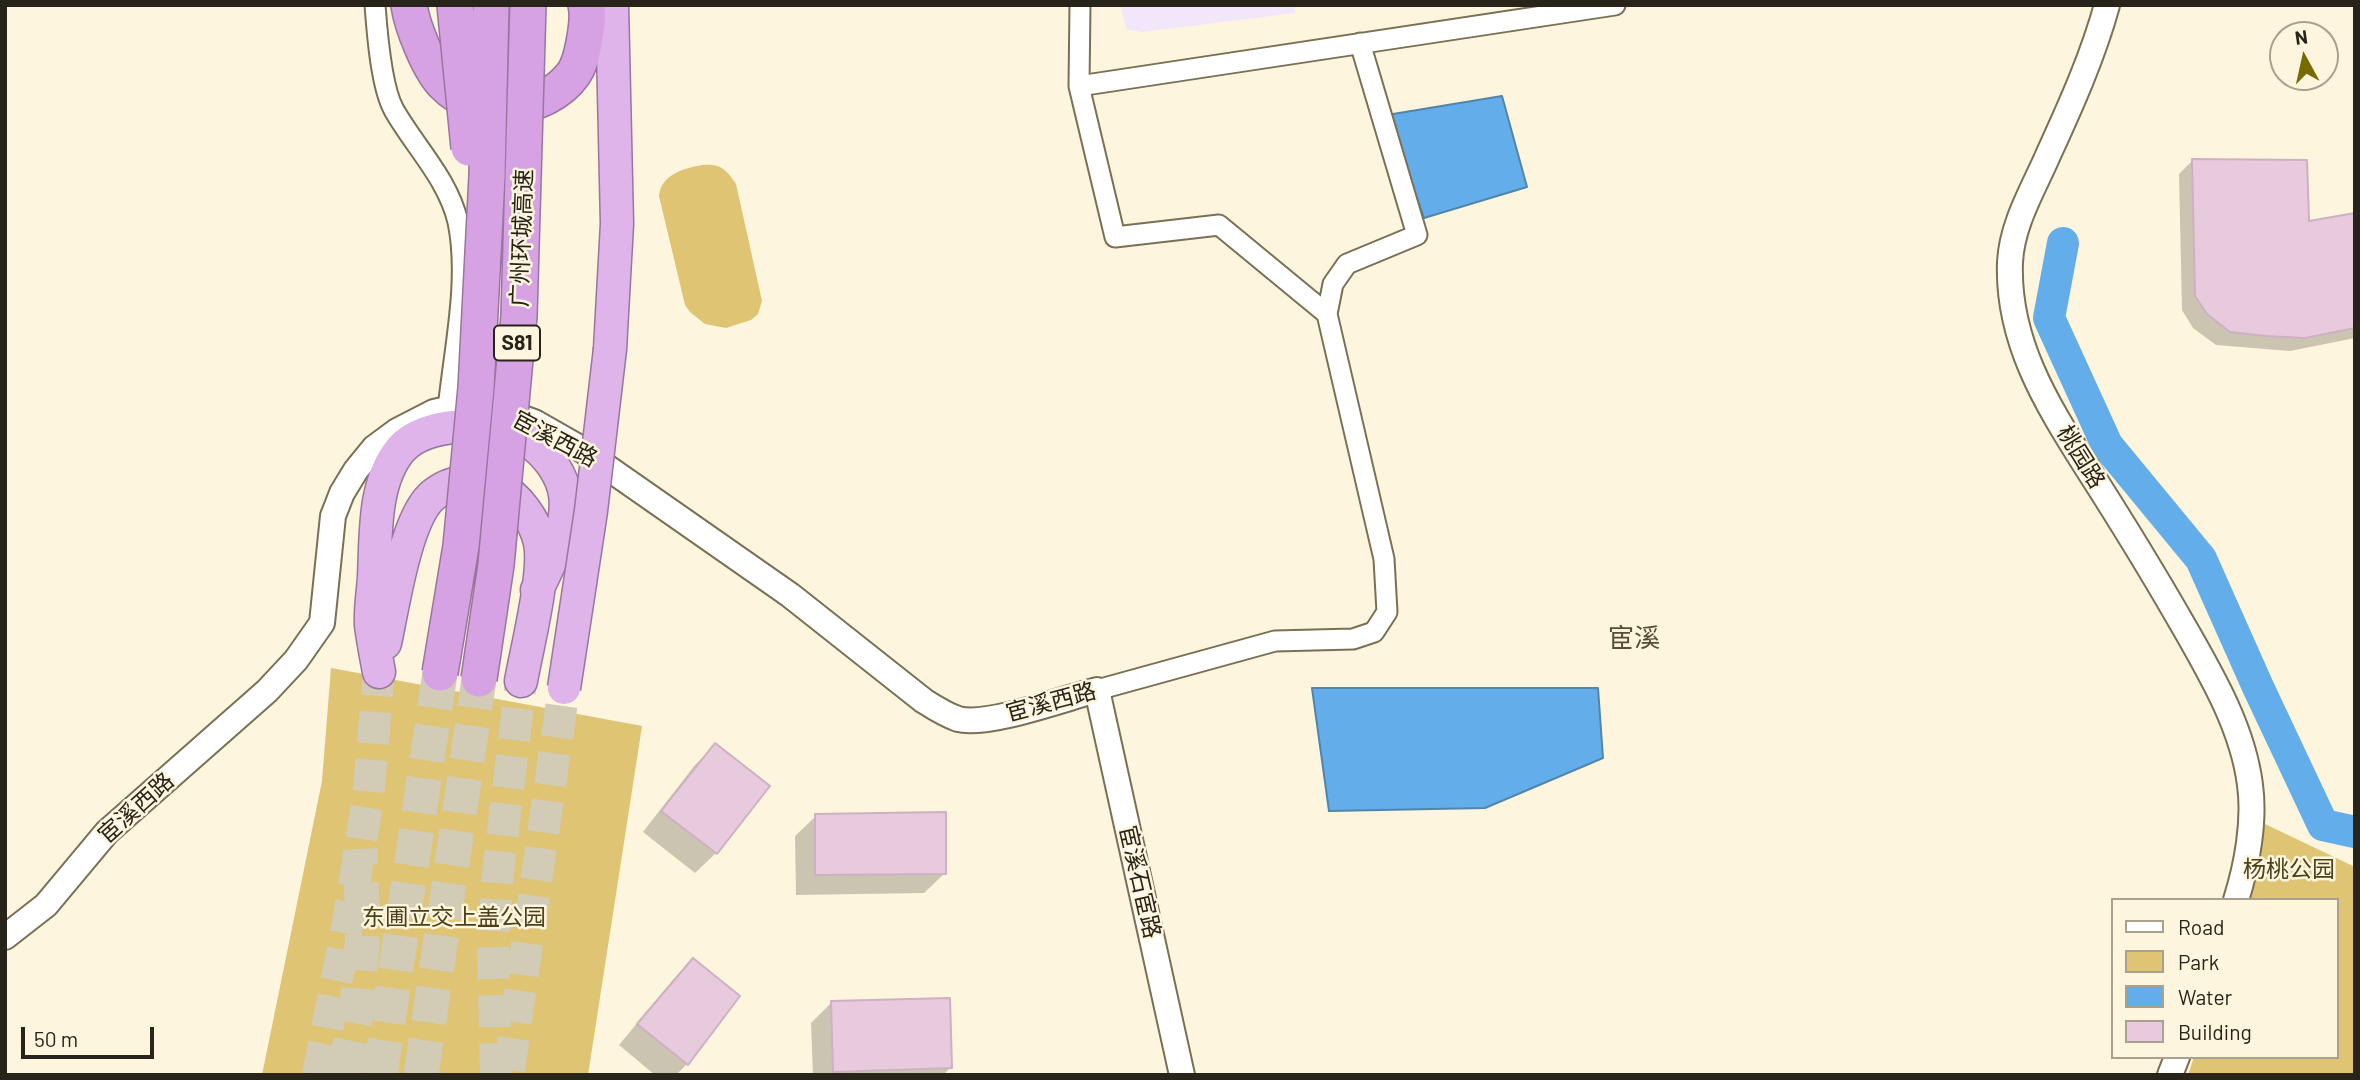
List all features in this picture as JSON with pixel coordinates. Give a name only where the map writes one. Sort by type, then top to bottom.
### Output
[{"type":"highway","points":[[409,5],[428,59],[443,84],[475,103],[501,108],[531,103],[553,91],[573,75],[580,61],[593,7]]},
{"type":"highway","points":[[454,5],[483,286]]},
{"type":"highway","name":"广州环城高速","points":[[440,673],[461,545],[476,387],[483,286],[491,5]]},
{"type":"highway","name":"广州环城高速","points":[[479,679],[496,565],[518,328],[523,250],[528,5]]},
{"type":"highway","points":[[564,688],[591,511],[610,349],[617,225],[593,7]]},
{"type":"highway","points":[[521,681],[537,590],[540,544],[534,526],[513,496],[494,484],[477,481],[453,483],[432,496],[422,508],[411,536],[379,672],[371,622],[377,526],[389,468],[401,449],[416,436],[460,426],[491,428],[521,436],[542,451],[557,472],[564,491],[564,521],[557,547],[537,590]]},
{"type":"street","points":[[375,5],[379,53],[393,108],[445,190],[457,221],[463,274],[448,409]]},
{"type":"street","points":[[1080,5],[1079,86],[1115,237],[1219,225],[1327,314],[1334,284],[1347,264],[1417,235],[1360,43]]},
{"type":"street","points":[[1079,86],[1615,5]]},
{"type":"street","name":"桃园路","points":[[2107,5],[2101,28],[2062,125],[2014,230],[2010,262],[2015,315],[2026,362],[2040,391],[2145,558],[2212,676],[2242,749],[2250,785],[2251,813],[2236,898]]},
{"type":"street","name":"宦溪西路","points":[[5,937],[46,905],[87,853],[116,824],[267,691],[296,660],[323,623],[333,516],[342,493],[356,470],[382,442],[420,418],[461,406],[506,412],[534,422],[578,447],[790,595],[924,701],[960,720],[984,719],[1275,641],[1353,639],[1374,632],[1387,612],[1384,559],[1327,314]]},
{"type":"street","name":"宦溪石宦路","points":[[1097,690],[1182,1075]]},
{"type":"street","points":[[2170,1075],[2177,1059]]},
{"type":"shaded area","points":[[1120,5],[1295,5],[1295,13],[1143,32],[1127,30]]},
{"type":"green space","points":[[703,165],[722,168],[736,184],[762,301],[758,314],[751,320],[726,328],[705,324],[685,305],[659,196],[669,177],[682,170]]},
{"type":"green space","name":"东圃立交上盖公园","points":[[331,668],[642,726],[588,1075],[262,1075],[322,781]]},
{"type":"green space","name":"杨桃公园","points":[[2265,824],[2355,867],[2355,1075],[2188,1075],[2193,1059],[2339,1059],[2339,898],[2248,898]]},
{"type":"water","points":[[1502,96],[1527,187],[1424,218],[1387,115]]},
{"type":"water","points":[[1312,688],[1598,688],[1603,758],[1485,808],[1329,811]]},
{"type":"building","points":[[2192,159],[2307,160],[2309,221],[2355,213],[2355,328],[2305,338],[2266,336],[2230,332],[2207,314],[2195,296]]},
{"type":"building","points":[[715,743],[770,786],[717,854],[661,811]]},
{"type":"building","points":[[946,812],[946,874],[815,875],[815,814]]},
{"type":"building","points":[[693,958],[740,996],[688,1065],[637,1024]]},
{"type":"building","points":[[950,998],[952,1068],[833,1072],[831,1001]]},
{"type":"waterway","points":[[2063,243],[2049,318],[2107,445],[2201,559],[2323,825],[2355,832]]},
{"type":"tunnel","points":[[318,1075],[348,922],[368,799],[379,672]]},
{"type":"tunnel","points":[[380,1075],[440,673]]},
{"type":"tunnel","points":[[421,1075],[479,679]]},
{"type":"tunnel","points":[[496,1075],[493,947],[498,873],[521,681]]},
{"type":"tunnel","points":[[509,1070],[564,688]]},
{"type":"tunnel","points":[[344,1075],[357,1009],[363,931],[360,849]]},
{"type":"district","name":"宦溪","points":[[1634,638]]}]
